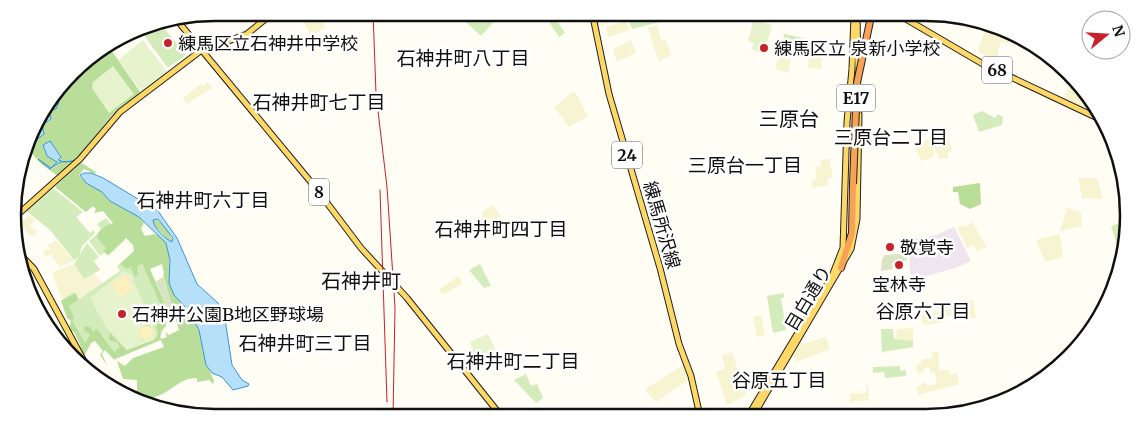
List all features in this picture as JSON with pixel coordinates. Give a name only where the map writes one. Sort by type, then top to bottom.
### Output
[{"type":"highway","name":"E17","points":[[851,184],[854,82],[866,21]]},
{"type":"highway","name":"E17","points":[[841,268],[848,229],[857,83],[870,21]]},
{"type":"main road","points":[[21,211],[80,159],[116,116],[203,50],[247,34],[263,21]]},
{"type":"main road","name":"練馬所沢線","points":[[594,21],[608,93],[660,268],[679,344],[692,380],[698,409]]},
{"type":"main road","points":[[851,184],[848,105],[855,21]]},
{"type":"main road","points":[[851,184],[859,118],[855,21]]},
{"type":"main road","name":"68","points":[[910,21],[984,64],[1093,117]]},
{"type":"main road","name":"8","points":[[181,24],[315,186],[361,248],[407,298],[496,409]]},
{"type":"main road","points":[[848,105],[853,111],[858,107]]},
{"type":"main road","points":[[848,116],[854,112],[859,118]]},
{"type":"main road","name":"目白通り","points":[[757,409],[851,249],[856,232],[851,184]]},
{"type":"main road","name":"目白通り","points":[[750,409],[832,276],[846,246]]},
{"type":"main road","points":[[27,262],[34,269],[80,354]]},
{"type":"shaded area","points":[[303,21],[322,21],[326,28],[315,33],[318,38],[313,41]]},
{"type":"shaded area","points":[[596,21],[613,21],[597,26]]},
{"type":"shaded area","points":[[626,21],[630,30],[608,37],[606,27]]},
{"type":"shaded area","points":[[657,25],[661,40],[666,39],[671,55],[659,62],[648,28]]},
{"type":"shaded area","points":[[984,31],[1010,40],[1008,44],[1001,41],[997,57],[987,57],[978,52]]},
{"type":"shaded area","points":[[631,40],[636,53],[617,62],[613,49]]},
{"type":"shaded area","points":[[782,43],[794,46],[792,55],[787,54],[786,58],[791,59],[788,73],[775,69]]},
{"type":"shaded area","points":[[810,49],[823,51],[821,69],[808,68]]},
{"type":"shaded area","points":[[208,82],[212,88],[187,104],[183,98],[201,84],[203,86]]},
{"type":"shaded area","points":[[1071,86],[1086,105],[1083,111],[1063,102]]},
{"type":"shaded area","points":[[574,91],[588,116],[569,127],[554,107]]},
{"type":"shaded area","points":[[946,134],[953,151],[948,153],[948,158],[939,159],[932,139]]},
{"type":"shaded area","points":[[929,139],[935,156],[921,161],[915,145]]},
{"type":"shaded area","points":[[829,159],[833,177],[827,179],[828,185],[813,188],[812,180],[817,179],[815,167],[821,166],[820,160]]},
{"type":"shaded area","points":[[1078,178],[1097,178],[1103,199],[1082,198]]},
{"type":"shaded area","points":[[492,205],[501,216],[489,225],[481,213]]},
{"type":"shaded area","points":[[1067,208],[1081,212],[1082,226],[1060,231]]},
{"type":"shaded area","points":[[29,215],[35,220],[30,226],[37,232],[33,237],[22,228],[22,222]]},
{"type":"shaded area","points":[[972,222],[987,247],[977,251],[974,245],[967,248],[957,226],[965,227]]},
{"type":"shaded area","points":[[954,227],[971,261],[955,268],[911,280],[908,240],[936,235]]},
{"type":"shaded area","points":[[1059,234],[1063,257],[1045,262],[1036,240]]},
{"type":"shaded area","points":[[56,240],[74,261],[60,267],[51,254],[46,257],[43,252],[46,249],[50,251],[48,245]]},
{"type":"shaded area","points":[[74,264],[84,279],[93,273],[102,283],[78,299],[73,292],[62,300],[52,272]]},
{"type":"shaded area","points":[[459,276],[462,284],[443,295],[439,289]]},
{"type":"shaded area","points":[[962,300],[973,300],[976,318],[959,318],[959,307],[963,307]]},
{"type":"shaded area","points":[[951,309],[952,315],[943,316],[943,322],[923,325],[921,315]]},
{"type":"shaded area","points":[[761,315],[765,335],[757,337],[753,317]]},
{"type":"shaded area","points":[[913,328],[913,341],[896,341],[897,329]]},
{"type":"shaded area","points":[[826,337],[830,349],[796,362],[793,355],[799,345]]},
{"type":"shaded area","points":[[732,352],[746,395],[727,405],[716,372],[725,368],[722,355]]},
{"type":"shaded area","points":[[932,352],[939,354],[939,370],[949,370],[950,375],[957,373],[959,384],[918,395],[917,387],[925,382],[927,386],[937,384],[935,373],[930,372],[930,368],[924,368],[924,372],[917,373],[917,365],[921,364],[921,360],[933,358]]},
{"type":"shaded area","points":[[685,364],[690,379],[656,402],[645,389]]},
{"type":"shaded area","points":[[868,382],[869,400],[850,402],[850,394],[866,393]]},
{"type":"green space","points":[[467,21],[495,21],[481,36],[466,22]]},
{"type":"green space","points":[[548,21],[557,21],[565,33],[559,37]]},
{"type":"green space","points":[[629,21],[664,21],[632,29]]},
{"type":"green space","points":[[754,21],[772,25],[764,54],[751,49],[754,44],[748,40]]},
{"type":"green space","points":[[953,23],[970,26],[969,29]]},
{"type":"green space","points":[[164,28],[186,55],[168,68],[144,35]]},
{"type":"green space","points":[[784,34],[808,39],[808,44],[783,40]]},
{"type":"green space","points":[[143,40],[168,73],[142,92],[118,60]]},
{"type":"green space","points":[[112,51],[141,93],[112,115],[79,156],[58,176],[41,164],[32,153],[36,140],[44,134],[43,126],[45,121],[49,122],[51,119],[50,114],[52,110],[56,109],[69,87],[87,69]],"holes":[[[50,142],[61,156],[58,160],[63,162],[60,162],[52,169],[50,168],[58,162],[47,156],[44,144]]]},
{"type":"green space","points":[[113,66],[134,94],[109,113],[92,88],[93,82]]},
{"type":"green space","points":[[982,111],[995,118],[998,114],[1003,117],[1002,125],[979,132],[973,115]]},
{"type":"green space","points":[[80,162],[96,172],[95,174],[84,169],[79,175],[86,183],[102,192],[110,201],[137,215],[144,223],[141,229],[145,236],[155,234],[165,242],[169,254],[169,273],[172,286],[200,333],[206,363],[214,381],[213,384],[209,380],[197,382],[197,378],[183,381],[152,398],[137,392],[137,380],[123,379],[117,361],[125,366],[133,358],[164,347],[161,340],[114,359],[105,350],[102,354],[107,365],[100,355],[103,351],[95,341],[91,343],[83,357],[80,344],[74,332],[69,330],[71,321],[67,318],[61,301],[76,293],[78,300],[69,306],[74,318],[72,320],[85,343],[90,335],[84,330],[84,326],[90,327],[93,332],[97,329],[114,352],[120,347],[117,342],[109,340],[110,333],[126,350],[156,338],[158,333],[156,327],[159,322],[153,323],[147,311],[158,313],[162,308],[142,263],[137,266],[138,274],[135,277],[131,268],[134,265],[127,269],[120,264],[134,251],[133,245],[126,238],[109,254],[106,254],[104,251],[106,248],[97,237],[103,228],[113,223],[103,211],[94,213],[96,209],[93,206],[86,212],[55,187]],"holes":[[[162,264],[163,275],[179,330],[169,335],[165,332],[167,337],[162,339],[160,337],[161,330],[166,326],[163,322],[168,321],[170,315],[150,269]]]},
{"type":"green space","points":[[980,183],[981,204],[970,209],[960,204],[958,192],[953,192],[953,187]]},
{"type":"green space","points":[[53,188],[83,212],[76,217],[90,233],[93,230],[95,233],[82,246],[79,257],[74,260],[50,230],[26,211]]},
{"type":"green space","points":[[106,218],[125,240],[108,256],[105,252],[100,256],[89,241],[102,230],[97,224]]},
{"type":"green space","points":[[156,219],[166,227],[173,241],[169,241],[153,224],[153,220]]},
{"type":"green space","points":[[1119,223],[1117,245],[1111,226]]},
{"type":"green space","points":[[87,243],[99,257],[94,261],[100,270],[84,279],[74,264]]},
{"type":"green space","points":[[906,247],[907,260],[892,263],[893,269],[881,271],[882,259],[885,255],[901,254],[900,248]]},
{"type":"green space","points":[[137,250],[168,316],[160,340],[114,360],[94,337],[83,351],[62,300],[73,292],[79,299],[120,271],[117,266]]},
{"type":"green space","points":[[480,264],[491,286],[484,288],[469,270]]},
{"type":"green space","points":[[124,271],[131,274],[156,333],[154,340],[127,350],[106,327],[90,298]],"holes":[[[126,275],[134,288],[125,295],[118,295],[111,283]],[[147,324],[154,335],[142,341],[138,330]]]},
{"type":"green space","points":[[163,277],[171,301],[179,312],[171,316],[155,282]]},
{"type":"green space","points":[[783,293],[785,297],[781,298],[786,330],[773,333],[767,296]]},
{"type":"green space","points":[[881,329],[893,329],[894,339],[913,341],[913,347],[882,352]]},
{"type":"green space","points":[[488,334],[500,360],[497,366],[484,371],[472,351],[473,348],[470,342]]},
{"type":"green space","points":[[900,366],[900,371],[906,370],[906,376],[885,378],[884,372],[873,373],[873,367]]},
{"type":"green space","points":[[526,374],[531,386],[537,384],[543,398],[536,403],[514,380]]},
{"type":"sand","points":[[126,275],[134,288],[125,295],[118,295],[111,283]]},
{"type":"sand","points":[[143,326],[149,326],[153,333],[149,340],[143,340],[139,336],[139,330]]},
{"type":"water","points":[[59,100],[59,102],[56,109],[52,110]]},
{"type":"water","points":[[50,114],[51,119],[47,122],[46,121]]},
{"type":"water","points":[[43,126],[44,134],[36,140]]},
{"type":"water","points":[[50,141],[61,157],[58,160],[63,162],[50,169],[38,159],[51,168],[57,162],[47,156],[43,145]]},
{"type":"water","points":[[91,173],[103,178],[158,211],[177,238],[197,284],[218,303],[225,319],[232,365],[242,380],[249,384],[248,386],[233,390],[222,377],[212,373],[206,365],[199,330],[186,308],[174,295],[169,283],[170,260],[166,243],[139,217],[110,201],[102,192],[86,183],[80,175]],"holes":[[[158,219],[173,238],[172,242],[163,236],[153,220]]]},
{"type":"railway","points":[[373,21],[376,94],[387,187],[395,308],[393,409]]},
{"type":"railway","points":[[380,190],[387,402]]},
{"type":"place","name":"練馬区立石神井中学校","points":[[168,43]]},
{"type":"place","name":"練馬区立 泉新小学校","points":[[764,48]]},
{"type":"place","name":"敬覚寺","points":[[890,247]]},
{"type":"place","name":"宝林寺","points":[[899,265]]},
{"type":"place","name":"石神井公園B地区野球場","points":[[122,314]]},
{"type":"district","name":"石神井町八丁目","points":[[463,58]]},
{"type":"district","name":"石神井町七丁目","points":[[319,102]]},
{"type":"district","name":"三原台","points":[[789,118]]},
{"type":"district","name":"三原台二丁目","points":[[891,137]]},
{"type":"district","name":"三原台一丁目","points":[[745,165]]},
{"type":"district","name":"石神井町六丁目","points":[[203,200]]},
{"type":"district","name":"石神井町四丁目","points":[[501,229]]},
{"type":"district","name":"石神井町","points":[[361,280]]},
{"type":"district","name":"谷原六丁目","points":[[923,311]]},
{"type":"district","name":"石神井町三丁目","points":[[305,343]]},
{"type":"district","name":"石神井町二丁目","points":[[513,361]]},
{"type":"district","name":"谷原五丁目","points":[[779,380]]}]
